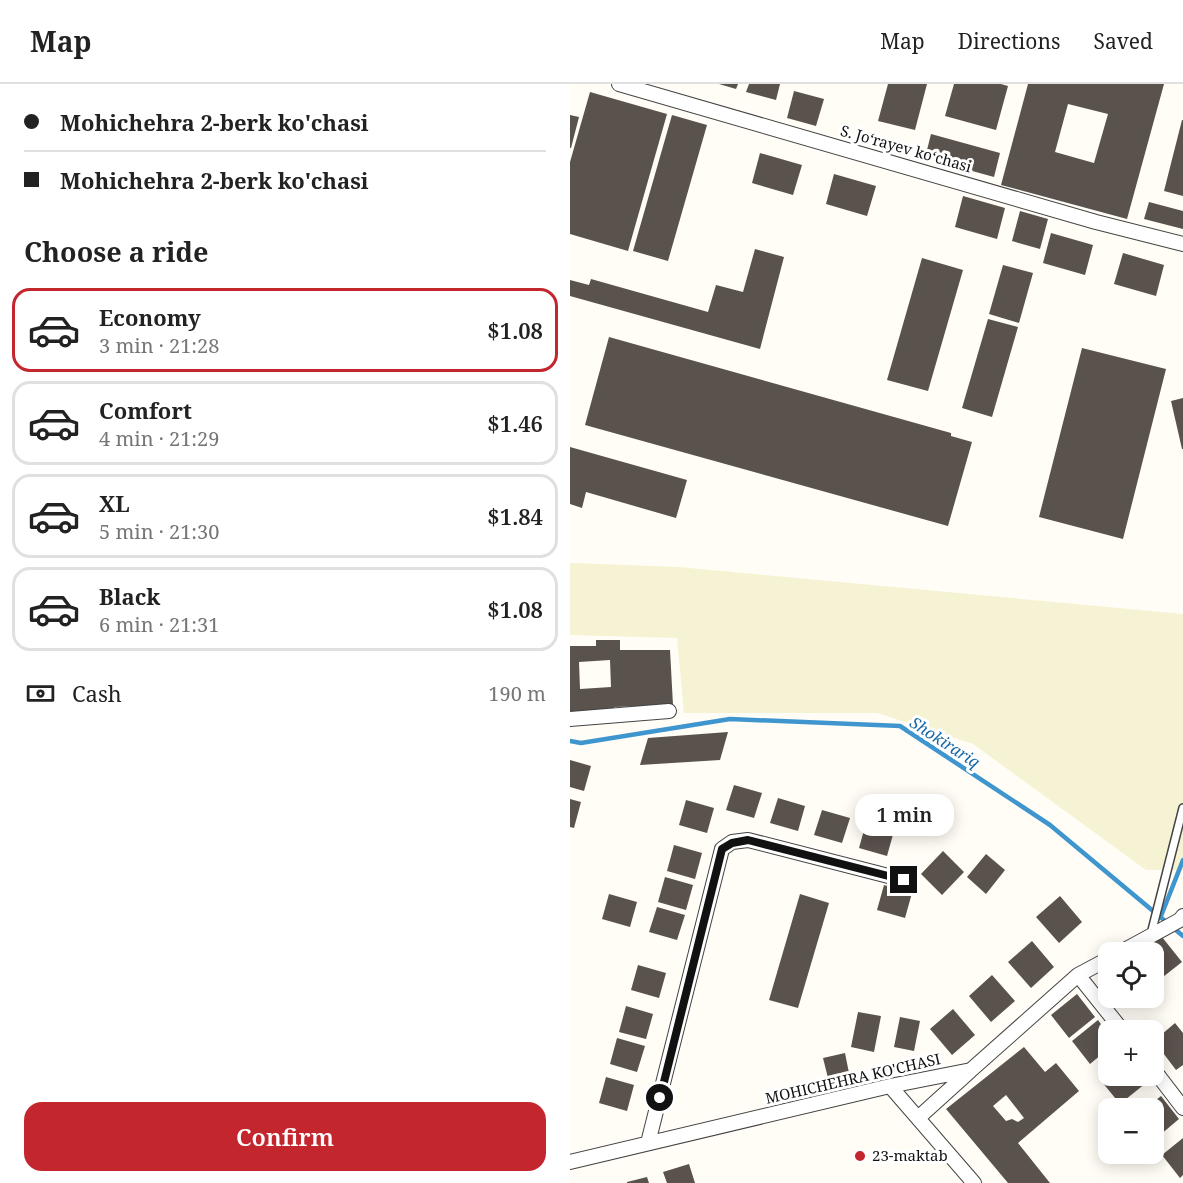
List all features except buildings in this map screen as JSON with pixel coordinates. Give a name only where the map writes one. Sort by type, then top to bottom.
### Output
[{"type":"street","name":"S. Joʻrayev koʻchasi","points":[[620,84],[1074,215],[1183,244]]},
{"type":"street","points":[[570,719],[669,711]]},
{"type":"street","points":[[648,1143],[722,849],[732,843],[748,840],[904,880]]},
{"type":"street","points":[[1140,942],[1181,919]]},
{"type":"street","points":[[918,1118],[1078,975],[1098,964]]},
{"type":"street","points":[[1078,975],[1114,1020]]},
{"type":"street","name":"MOHICHEHRA KO'CHASI","points":[[570,1162],[890,1086],[971,1070]]},
{"type":"street","points":[[1164,1083],[1183,1108]]},
{"type":"street","points":[[890,1086],[974,1183]]},
{"type":"lane","points":[[1151,936],[1183,808]]},
{"type":"shaded area","points":[[570,563],[679,567],[1183,614],[1183,870],[1146,870],[973,744],[877,713],[684,713],[677,638],[570,635]]},
{"type":"waterway","name":"Shokirariq","points":[[570,741],[581,743],[730,719],[900,726],[1050,825],[1183,936]]},
{"type":"waterway","points":[[1161,916],[1183,860]]},
{"type":"place","name":"23-maktab","points":[[860,1156]]},
{"type":"route","points":[[660,1098],[722,849],[732,843],[748,840],[904,880]]}]
